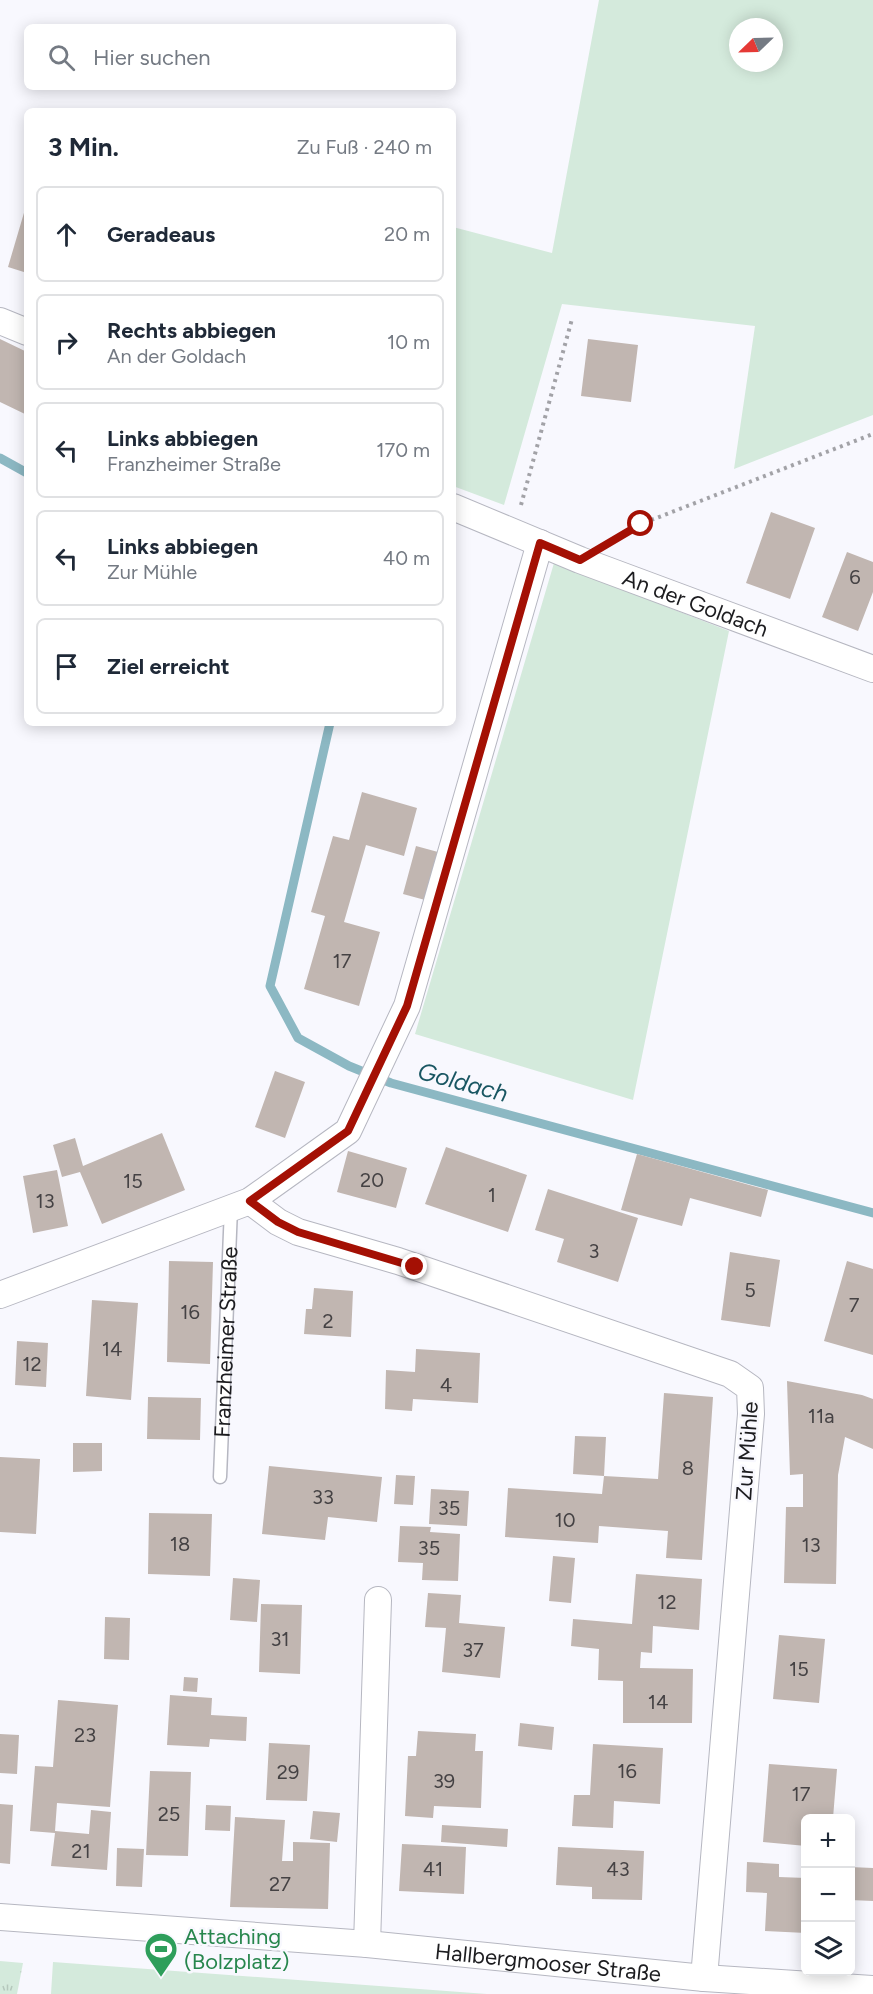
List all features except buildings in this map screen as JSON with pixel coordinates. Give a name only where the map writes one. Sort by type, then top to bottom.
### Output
[{"type":"street","points":[[0,321],[24,331]]},
{"type":"street","name":"An der Goldach","points":[[456,508],[580,560],[873,669]]},
{"type":"street","name":"Franzheimer Straße","points":[[0,1295],[241,1204],[348,1131],[407,1006],[540,543]]},
{"type":"street","name":"Zur Mühle","points":[[241,1204],[298,1232],[398,1261],[720,1370],[736,1377],[750,1388],[752,1414],[704,1978]]},
{"type":"street","points":[[367,1944],[378,1600]]},
{"type":"street","name":"Hallbergmooser Straße","points":[[0,1917],[367,1944],[704,1978],[873,1989]]},
{"type":"lane","name":"Franzheimer Straße","points":[[220,1477],[241,1204]]},
{"type":"path","points":[[513,532],[572,319]]},
{"type":"path","points":[[580,560],[641,524],[873,434]]},
{"type":"green space","points":[[599,0],[873,0],[873,415],[734,469],[755,326],[562,304],[504,505],[456,487],[456,228],[552,253]]},
{"type":"green space","points":[[554,563],[729,631],[633,1100],[415,1034]]},
{"type":"green space","points":[[0,1961],[23,1963],[17,1994],[0,1994]]},
{"type":"green space","name":"Attaching (Bolzplatz)","points":[[53,1962],[487,1994],[51,1994]]},
{"type":"waterway","name":"Goldach","points":[[0,458],[24,471]]},
{"type":"waterway","name":"Goldach","points":[[329,726],[270,986],[298,1038],[349,1066],[391,1083],[873,1213]]},
{"type":"place","name":"Attaching (Bolzplatz)","points":[[161,1978]]},
{"type":"route","points":[[415,1267],[298,1232],[278,1222],[250,1201],[348,1131],[407,1006],[540,543],[580,560],[641,524]]}]
